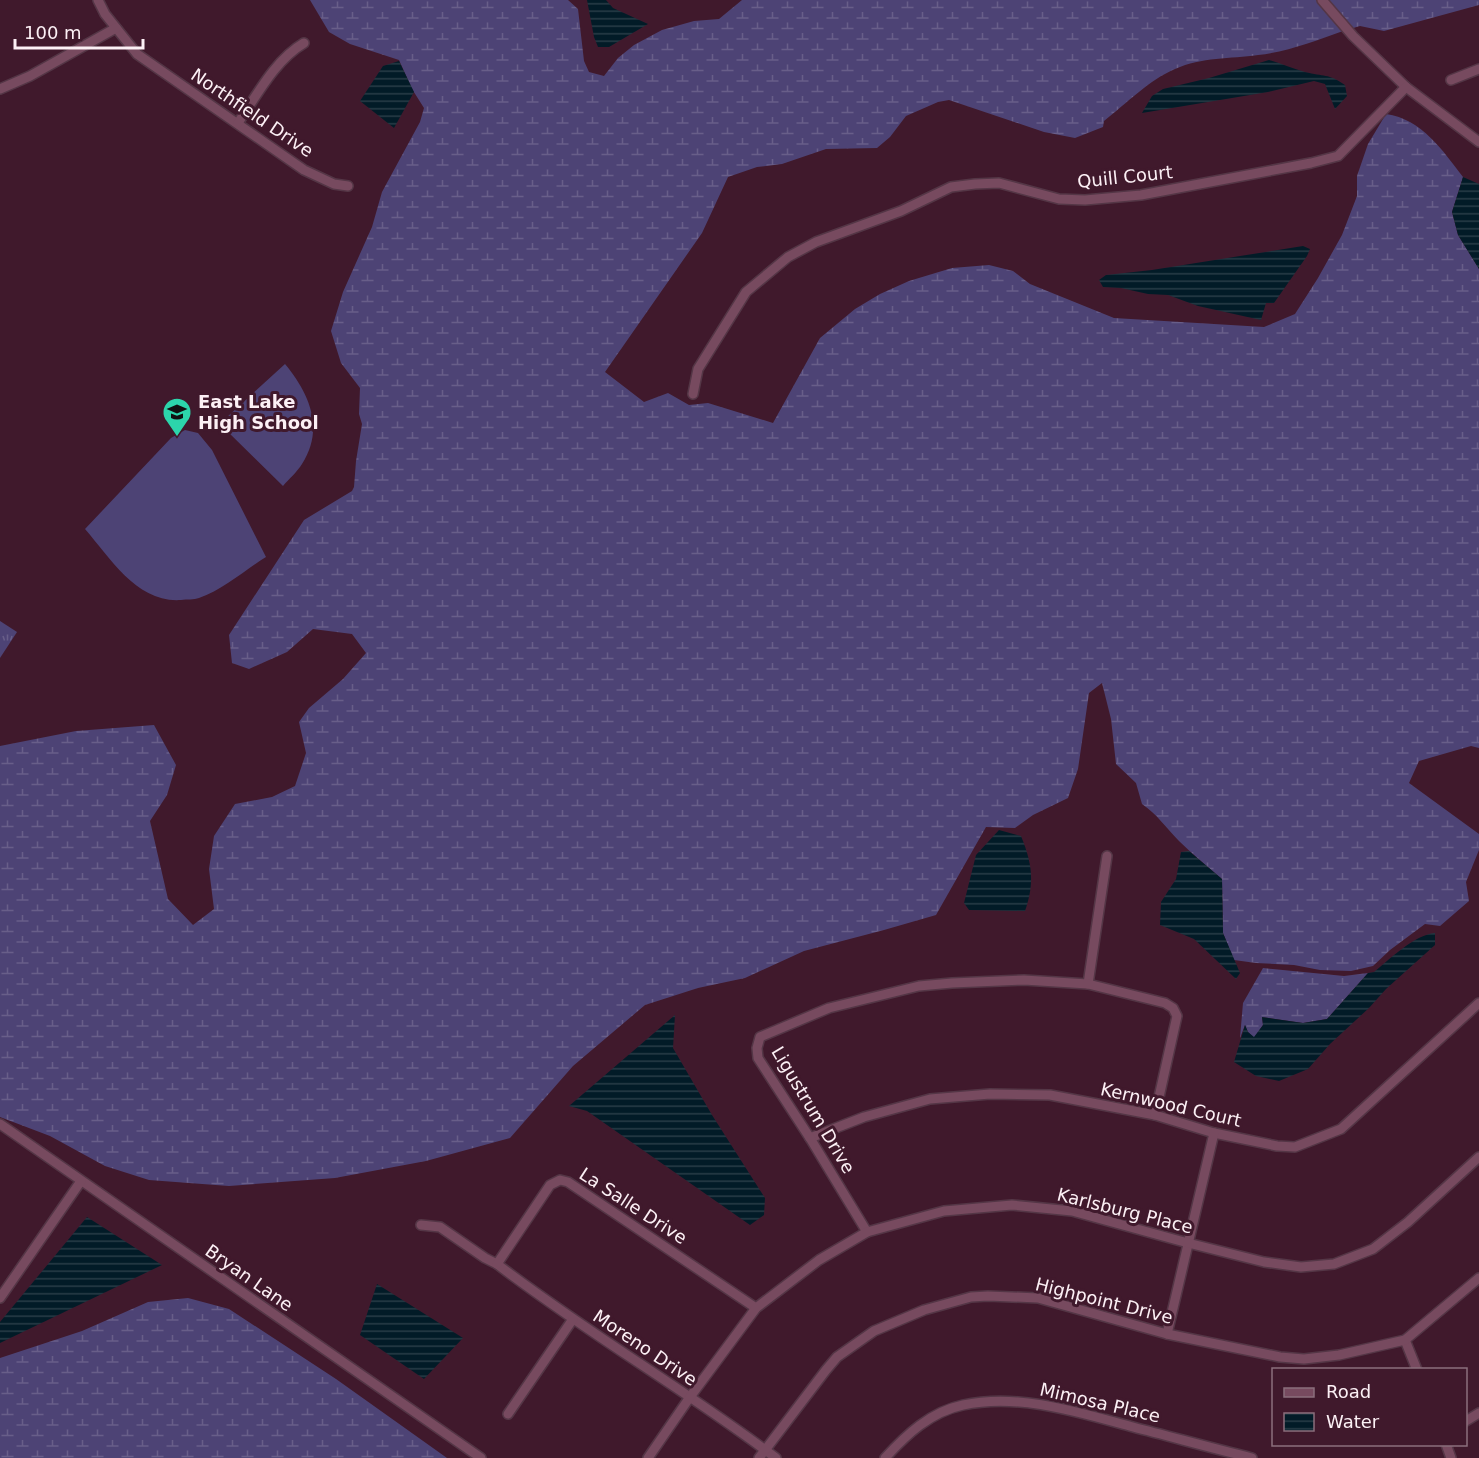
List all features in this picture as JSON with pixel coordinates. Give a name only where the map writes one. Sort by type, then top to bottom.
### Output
[{"type":"street","name":"Northfield Drive","points":[[98,0],[105,14],[137,54],[304,170],[334,184],[348,186]]},
{"type":"street","points":[[1322,0],[1353,36],[1406,87],[1479,142]]},
{"type":"street","points":[[0,89],[30,76],[116,28]]},
{"type":"street","points":[[238,123],[280,62],[292,50],[304,43]]},
{"type":"street","points":[[1451,80],[1479,69]]},
{"type":"street","name":"Quill Court","points":[[693,394],[698,369],[746,292],[788,257],[816,242],[901,211],[951,187],[999,183],[1059,199],[1085,200],[1141,195],[1338,156],[1406,87]]},
{"type":"street","points":[[1088,984],[1107,856]]},
{"type":"street","name":"Ligustrum Drive","points":[[867,1232],[810,1137],[758,1058],[757,1048],[760,1037],[829,1008],[919,986],[1024,980],[1088,984],[1165,1003],[1173,1008],[1177,1016],[1155,1115]]},
{"type":"street","name":"Kernwood Court","points":[[810,1137],[864,1117],[930,1099],[990,1094],[1050,1095],[1155,1115],[1214,1133],[1276,1146],[1295,1147],[1341,1129],[1479,1003]]},
{"type":"street","name":"Bryan Lane","points":[[0,1124],[481,1458]]},
{"type":"street","points":[[1167,1334],[1214,1133]]},
{"type":"street","name":"Karlsburg Place","points":[[648,1458],[756,1308],[819,1260],[867,1232],[944,1211],[1012,1205],[1072,1211],[1264,1262],[1301,1267],[1334,1264],[1373,1249],[1408,1222],[1479,1157]]},
{"type":"street","name":"La Salle Drive","points":[[497,1264],[550,1185],[560,1180],[568,1182],[756,1308]]},
{"type":"street","points":[[0,1298],[81,1181]]},
{"type":"street","points":[[421,1225],[440,1227],[484,1258],[497,1264]]},
{"type":"street","name":"Moreno Drive","points":[[497,1264],[573,1319],[690,1397],[762,1454],[776,1458]]},
{"type":"street","name":"Highpoint Drive","points":[[762,1454],[837,1357],[874,1331],[924,1310],[971,1297],[1038,1298],[1167,1334],[1280,1357],[1304,1359],[1339,1355],[1405,1340],[1479,1278]]},
{"type":"street","points":[[508,1414],[573,1319]]},
{"type":"street","points":[[1405,1340],[1416,1368]]},
{"type":"street","name":"Mimosa Place","points":[[885,1458],[905,1436],[935,1416],[962,1405],[997,1400],[1063,1408],[1252,1458]]},
{"type":"green space","points":[[310,0],[568,0],[578,9],[584,61],[589,72],[604,76],[618,58],[634,45],[662,30],[694,21],[719,19],[742,0],[1316,0],[1343,31],[1280,51],[1206,60],[1185,65],[1156,79],[1138,92],[1104,121],[1103,127],[1075,138],[1044,132],[949,100],[938,102],[906,116],[890,137],[877,148],[826,149],[782,164],[757,167],[728,177],[702,233],[605,372],[644,402],[668,393],[689,405],[708,403],[773,423],[820,338],[855,309],[880,294],[909,281],[952,268],[989,265],[1013,271],[1030,284],[1114,318],[1264,327],[1295,314],[1318,278],[1342,235],[1357,196],[1357,176],[1368,144],[1386,114],[1410,122],[1430,138],[1463,177],[1452,212],[1458,235],[1479,269],[1479,748],[1471,746],[1419,761],[1409,783],[1479,834],[1479,850],[1466,882],[1469,901],[1440,926],[1425,924],[1373,966],[1351,971],[1320,970],[1294,965],[1234,960],[1223,933],[1222,879],[1184,846],[1142,804],[1136,783],[1116,764],[1111,719],[1102,683],[1089,693],[1078,769],[1068,798],[1033,815],[1015,828],[986,827],[936,915],[804,951],[745,978],[698,988],[645,1005],[573,1066],[510,1138],[426,1161],[335,1178],[229,1186],[149,1180],[105,1166],[50,1136],[0,1117],[0,746],[76,731],[154,725],[176,765],[167,795],[150,821],[168,899],[193,925],[214,909],[209,869],[214,836],[235,804],[272,797],[295,786],[306,753],[299,722],[309,708],[343,679],[366,653],[352,634],[313,629],[287,652],[249,669],[232,663],[229,635],[304,520],[352,491],[354,487],[362,424],[359,414],[360,388],[341,363],[331,331],[343,292],[372,227],[382,192],[420,122],[424,108],[412,89],[399,60],[350,44],[329,32]]},
{"type":"green space","points":[[1329,0],[1479,0],[1479,5],[1384,31],[1360,26],[1353,28]]},
{"type":"green space","points":[[285,364],[307,399],[313,424],[309,451],[300,467],[283,486],[226,430],[226,418]]},
{"type":"green space","points":[[185,430],[198,433],[212,450],[266,557],[208,594],[195,599],[165,599],[138,587],[126,577],[85,529],[171,438]]},
{"type":"green space","points":[[0,621],[17,632],[0,658]]},
{"type":"green space","points":[[1263,968],[1344,976],[1368,973],[1327,1019],[1303,1023],[1262,1017],[1263,1025],[1254,1038],[1245,1025],[1240,1038],[1243,1003]]},
{"type":"green space","points":[[188,1298],[229,1309],[336,1379],[447,1458],[0,1458],[0,1358],[82,1331],[148,1302]]},
{"type":"water","points":[[587,0],[606,0],[613,8],[648,24],[609,47],[598,47]]},
{"type":"water","points":[[1269,60],[1300,71],[1334,79],[1345,85],[1347,96],[1335,109],[1325,84],[1314,81],[1268,92],[1142,113],[1152,96],[1163,89]]},
{"type":"water","points":[[399,61],[414,92],[394,128],[360,101],[383,66]]},
{"type":"water","points":[[1463,177],[1479,184],[1479,269],[1458,235],[1452,212]]},
{"type":"water","points":[[1303,246],[1310,249],[1307,256],[1274,303],[1266,303],[1261,320],[1198,306],[1168,295],[1103,287],[1099,280],[1106,275]]},
{"type":"water","points":[[999,830],[1021,836],[1025,846],[1030,864],[1031,882],[1025,911],[969,910],[964,903],[976,855]]},
{"type":"water","points":[[1189,851],[1222,879],[1223,933],[1240,973],[1236,979],[1194,939],[1160,925],[1161,902],[1176,879],[1181,852]]},
{"type":"water","points":[[1435,933],[1435,945],[1386,989],[1308,1069],[1279,1081],[1256,1076],[1234,1062],[1245,1025],[1254,1037],[1263,1025],[1262,1017],[1303,1023],[1327,1019],[1368,973],[1374,972],[1419,938]]},
{"type":"water","points":[[675,1015],[673,1048],[765,1198],[764,1215],[750,1225],[587,1111],[569,1106]]},
{"type":"water","points":[[87,1217],[162,1265],[0,1343],[0,1322]]},
{"type":"water","points":[[377,1284],[463,1338],[424,1379],[360,1335]]},
{"type":"place","name":"East Lake High School","points":[[177,438]]}]
